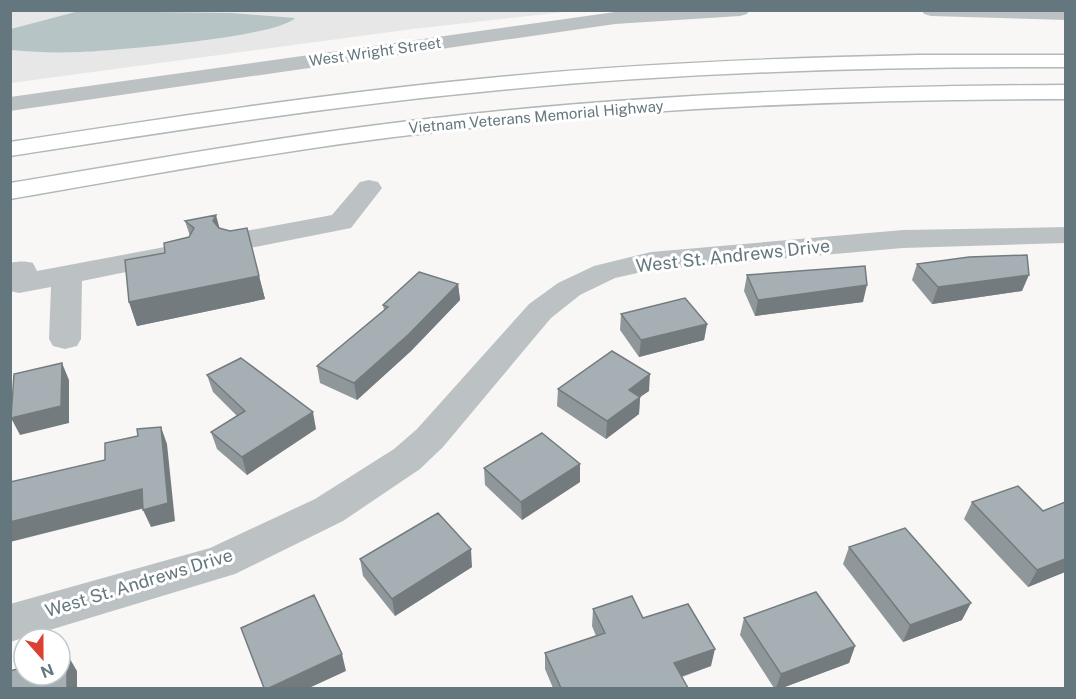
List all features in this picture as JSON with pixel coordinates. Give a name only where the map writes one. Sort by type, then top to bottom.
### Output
[{"type":"highway","name":"Vietnam Veterans Memorial Highway","points":[[10,149],[308,105],[505,83],[824,63],[1065,61]]},
{"type":"highway","name":"Vietnam Veterans Memorial Highway","points":[[10,191],[337,137],[559,112],[775,98],[920,93],[1065,92]]},
{"type":"street","name":"West Wright Street","points":[[10,104],[615,18],[740,10]]},
{"type":"street","points":[[931,10],[1065,14]]},
{"type":"street","points":[[235,242],[341,222],[369,188]]},
{"type":"street","name":"West St. Andrews Drive","points":[[10,623],[220,562],[329,510],[407,459],[430,438],[540,311],[569,289],[605,272],[651,261],[903,239],[1065,235]]},
{"type":"street","points":[[20,265],[20,284],[184,252]]},
{"type":"street","points":[[65,339],[67,275]]},
{"type":"shaded area","points":[[10,11],[573,11],[413,29],[11,83]]},
{"type":"shaded area","points":[[79,11],[231,13],[295,18],[282,25],[259,31],[193,42],[97,51],[11,50],[11,29]]},
{"type":"building","points":[[216,215],[213,221],[219,228],[230,231],[247,228],[259,276],[129,302],[125,260],[165,253],[164,243],[189,237],[194,228],[185,221]]},
{"type":"building","points":[[1027,255],[1029,275],[938,287],[917,264],[969,257]]},
{"type":"building","points":[[865,266],[867,285],[758,300],[747,275]]},
{"type":"building","points":[[419,272],[458,284],[409,334],[354,383],[317,366],[388,307],[383,305]]},
{"type":"building","points":[[685,298],[707,324],[641,340],[621,314]]},
{"type":"building","points":[[612,351],[650,374],[629,390],[640,397],[607,421],[558,389]]},
{"type":"building","points":[[241,358],[313,412],[242,457],[211,432],[245,411],[207,375]]},
{"type":"building","points":[[62,363],[61,406],[11,418],[14,374]]},
{"type":"building","points":[[161,427],[168,503],[143,510],[142,489],[10,522],[10,482],[105,460],[105,443],[138,436],[137,429]]},
{"type":"building","points":[[542,433],[580,464],[521,502],[484,468]]},
{"type":"building","points":[[1018,486],[1043,511],[1065,502],[1065,559],[1037,570],[972,502]]},
{"type":"building","points":[[438,513],[471,549],[392,599],[360,559]]},
{"type":"building","points":[[905,528],[971,603],[910,625],[849,547]]},
{"type":"building","points":[[816,592],[855,646],[781,674],[744,618]]},
{"type":"building","points":[[314,595],[342,654],[269,688],[264,688],[241,628]]},
{"type":"building","points":[[632,596],[643,618],[688,604],[715,649],[674,663],[688,688],[561,688],[545,653],[605,633],[593,609]]},
{"type":"building","points":[[12,670],[12,687],[67,688],[10,688],[10,671]]}]
